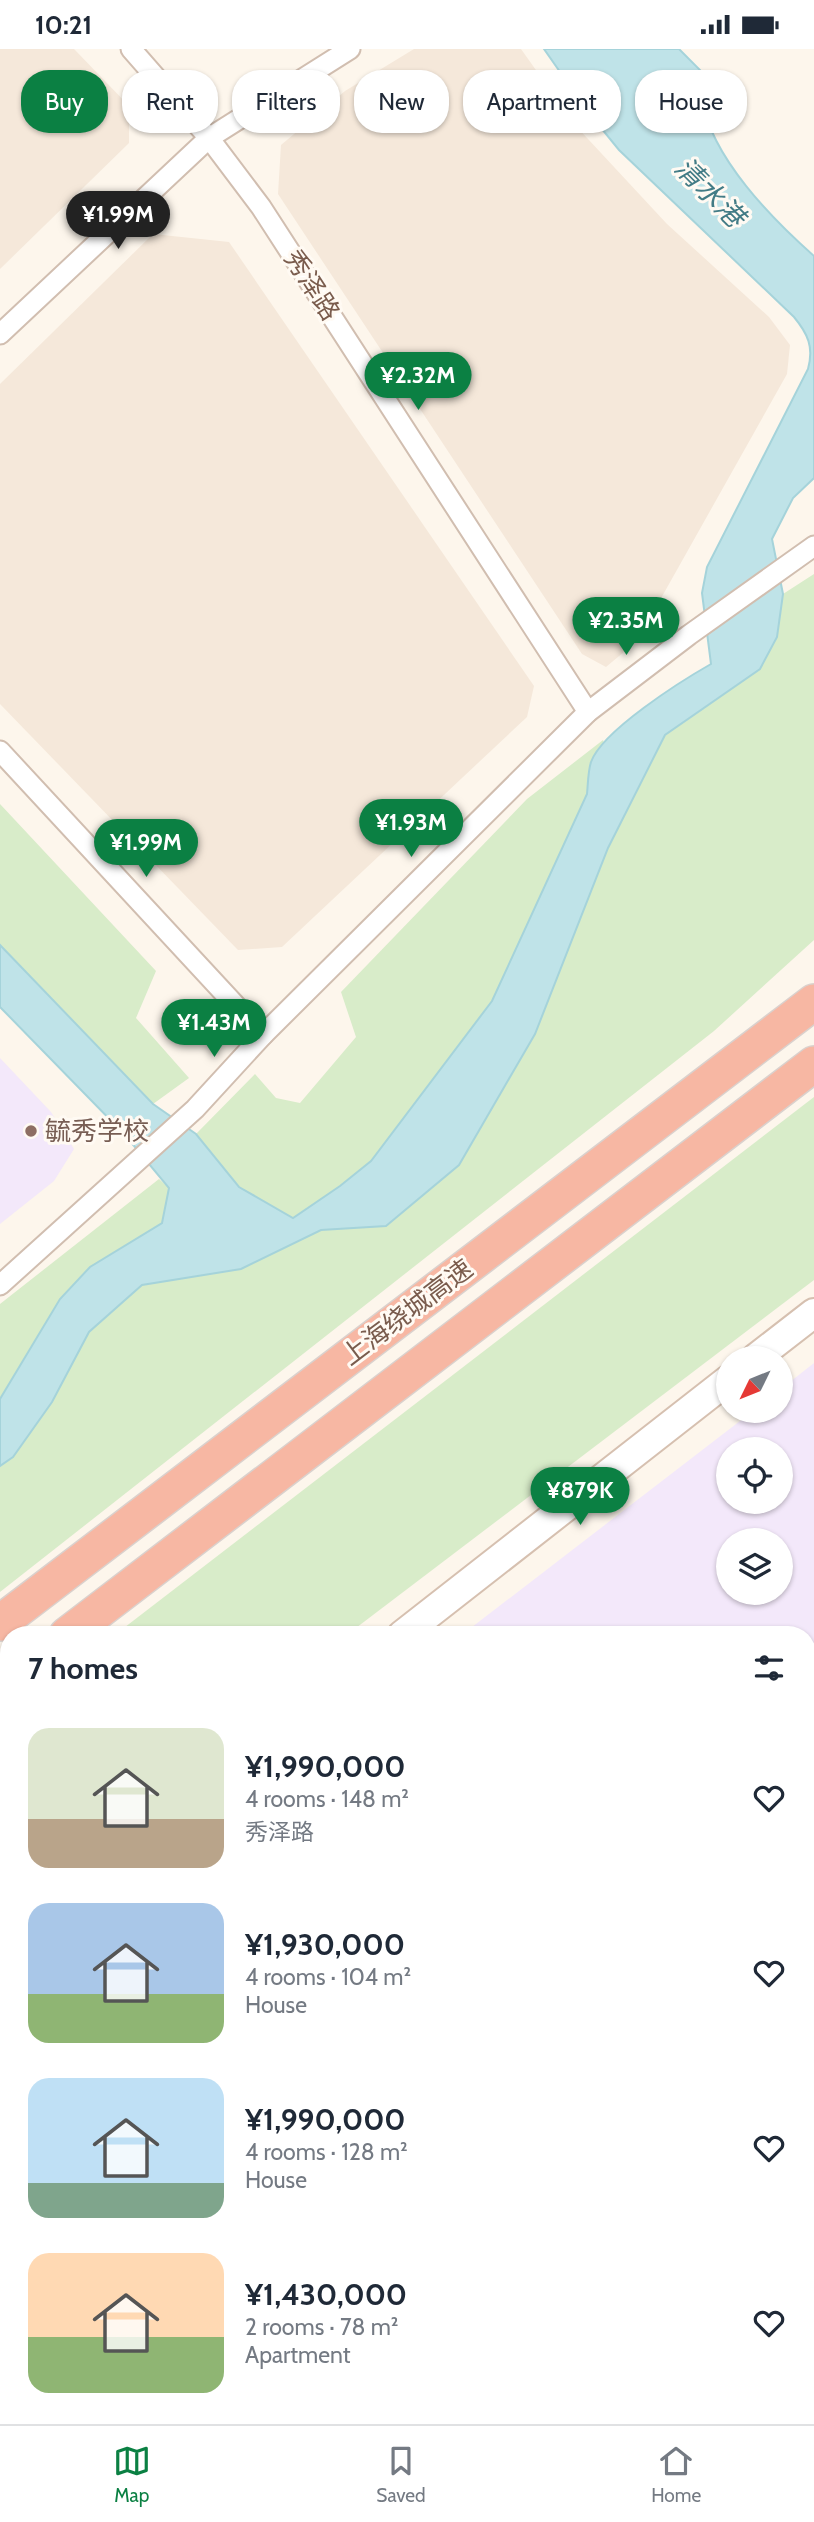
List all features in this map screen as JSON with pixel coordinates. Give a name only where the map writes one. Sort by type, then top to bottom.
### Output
[{"type":"highway","name":"上海绕城高速","points":[[0,1623],[814,1002]]},
{"type":"highway","name":"上海绕城高速","points":[[78,1626],[814,1064]]},
{"type":"street","name":"秀泽路","points":[[131,49],[209,138],[261,207],[588,712]]},
{"type":"street","points":[[0,334],[209,138],[350,49]]},
{"type":"street","points":[[0,1285],[195,1109],[263,1035],[588,712],[689,635],[814,546]]},
{"type":"street","points":[[0,751],[263,1035]]},
{"type":"street","points":[[772,1346],[814,1313]]},
{"type":"street","points":[[414,1626],[716,1389]]},
{"type":"shaded area","points":[[0,49],[74,49],[94,70],[21,70],[21,133],[108,133],[108,84],[122,99],[122,133],[129,133],[129,143],[0,269]]},
{"type":"shaded area","points":[[414,49],[521,49],[536,70],[463,70],[463,133],[582,133],[667,224],[769,317],[790,345],[787,374],[637,641],[606,667],[582,654],[278,194],[281,145],[295,133],[340,133],[340,95],[354,86],[354,133],[449,133],[449,70],[380,70]]},
{"type":"shaded area","points":[[153,234],[229,242],[534,686],[527,717],[282,947],[238,950],[0,704],[0,384]]},
{"type":"shaded area","name":"毓秀学校","points":[[0,1058],[51,1112],[74,1149],[54,1181],[0,1224]]},
{"type":"shaded area","points":[[814,1363],[814,1626],[473,1626],[716,1439],[716,1514],[793,1514],[793,1437],[719,1437],[737,1423],[793,1423],[793,1380]]},
{"type":"green space","points":[[814,574],[814,940],[714,1031],[0,1592],[0,1466],[13,1457],[52,1402],[89,1332],[142,1285],[241,1269],[321,1230],[386,1226],[459,1165],[535,1034],[608,848],[665,735],[760,669],[777,637],[783,594]]},
{"type":"green space","points":[[603,740],[607,751],[492,1001],[371,1161],[293,1218],[239,1187],[196,1134],[255,1074],[276,1098],[300,1103],[356,1037],[341,992],[527,799]]},
{"type":"green space","points":[[0,804],[156,971],[136,1018],[189,1078],[153,1104],[0,945]]},
{"type":"green space","points":[[814,1097],[814,1280],[727,1346],[716,1346],[716,1354],[359,1626],[126,1626]]},
{"type":"green space","points":[[159,1179],[169,1188],[162,1223],[90,1267],[60,1299],[0,1399],[0,1304]]},
{"type":"water","name":"清水港","points":[[544,49],[679,49],[700,70],[635,70],[635,133],[713,133],[746,186],[814,256],[814,478],[793,498],[772,539],[783,594],[777,637],[760,669],[665,735],[608,848],[535,1034],[459,1165],[386,1226],[321,1230],[241,1269],[142,1285],[89,1332],[52,1402],[13,1457],[0,1466],[0,1399],[60,1299],[90,1267],[162,1223],[169,1188],[125,1135],[0,1007],[0,945],[153,1104],[196,1134],[239,1187],[293,1218],[371,1161],[492,1001],[587,794],[591,762],[598,750],[610,736],[644,708],[711,664],[702,593],[707,567],[808,369],[809,341],[794,317],[619,150],[605,133],[621,133],[621,70],[559,70]]},
{"type":"place","name":"毓秀学校","points":[[31,1131]]}]
